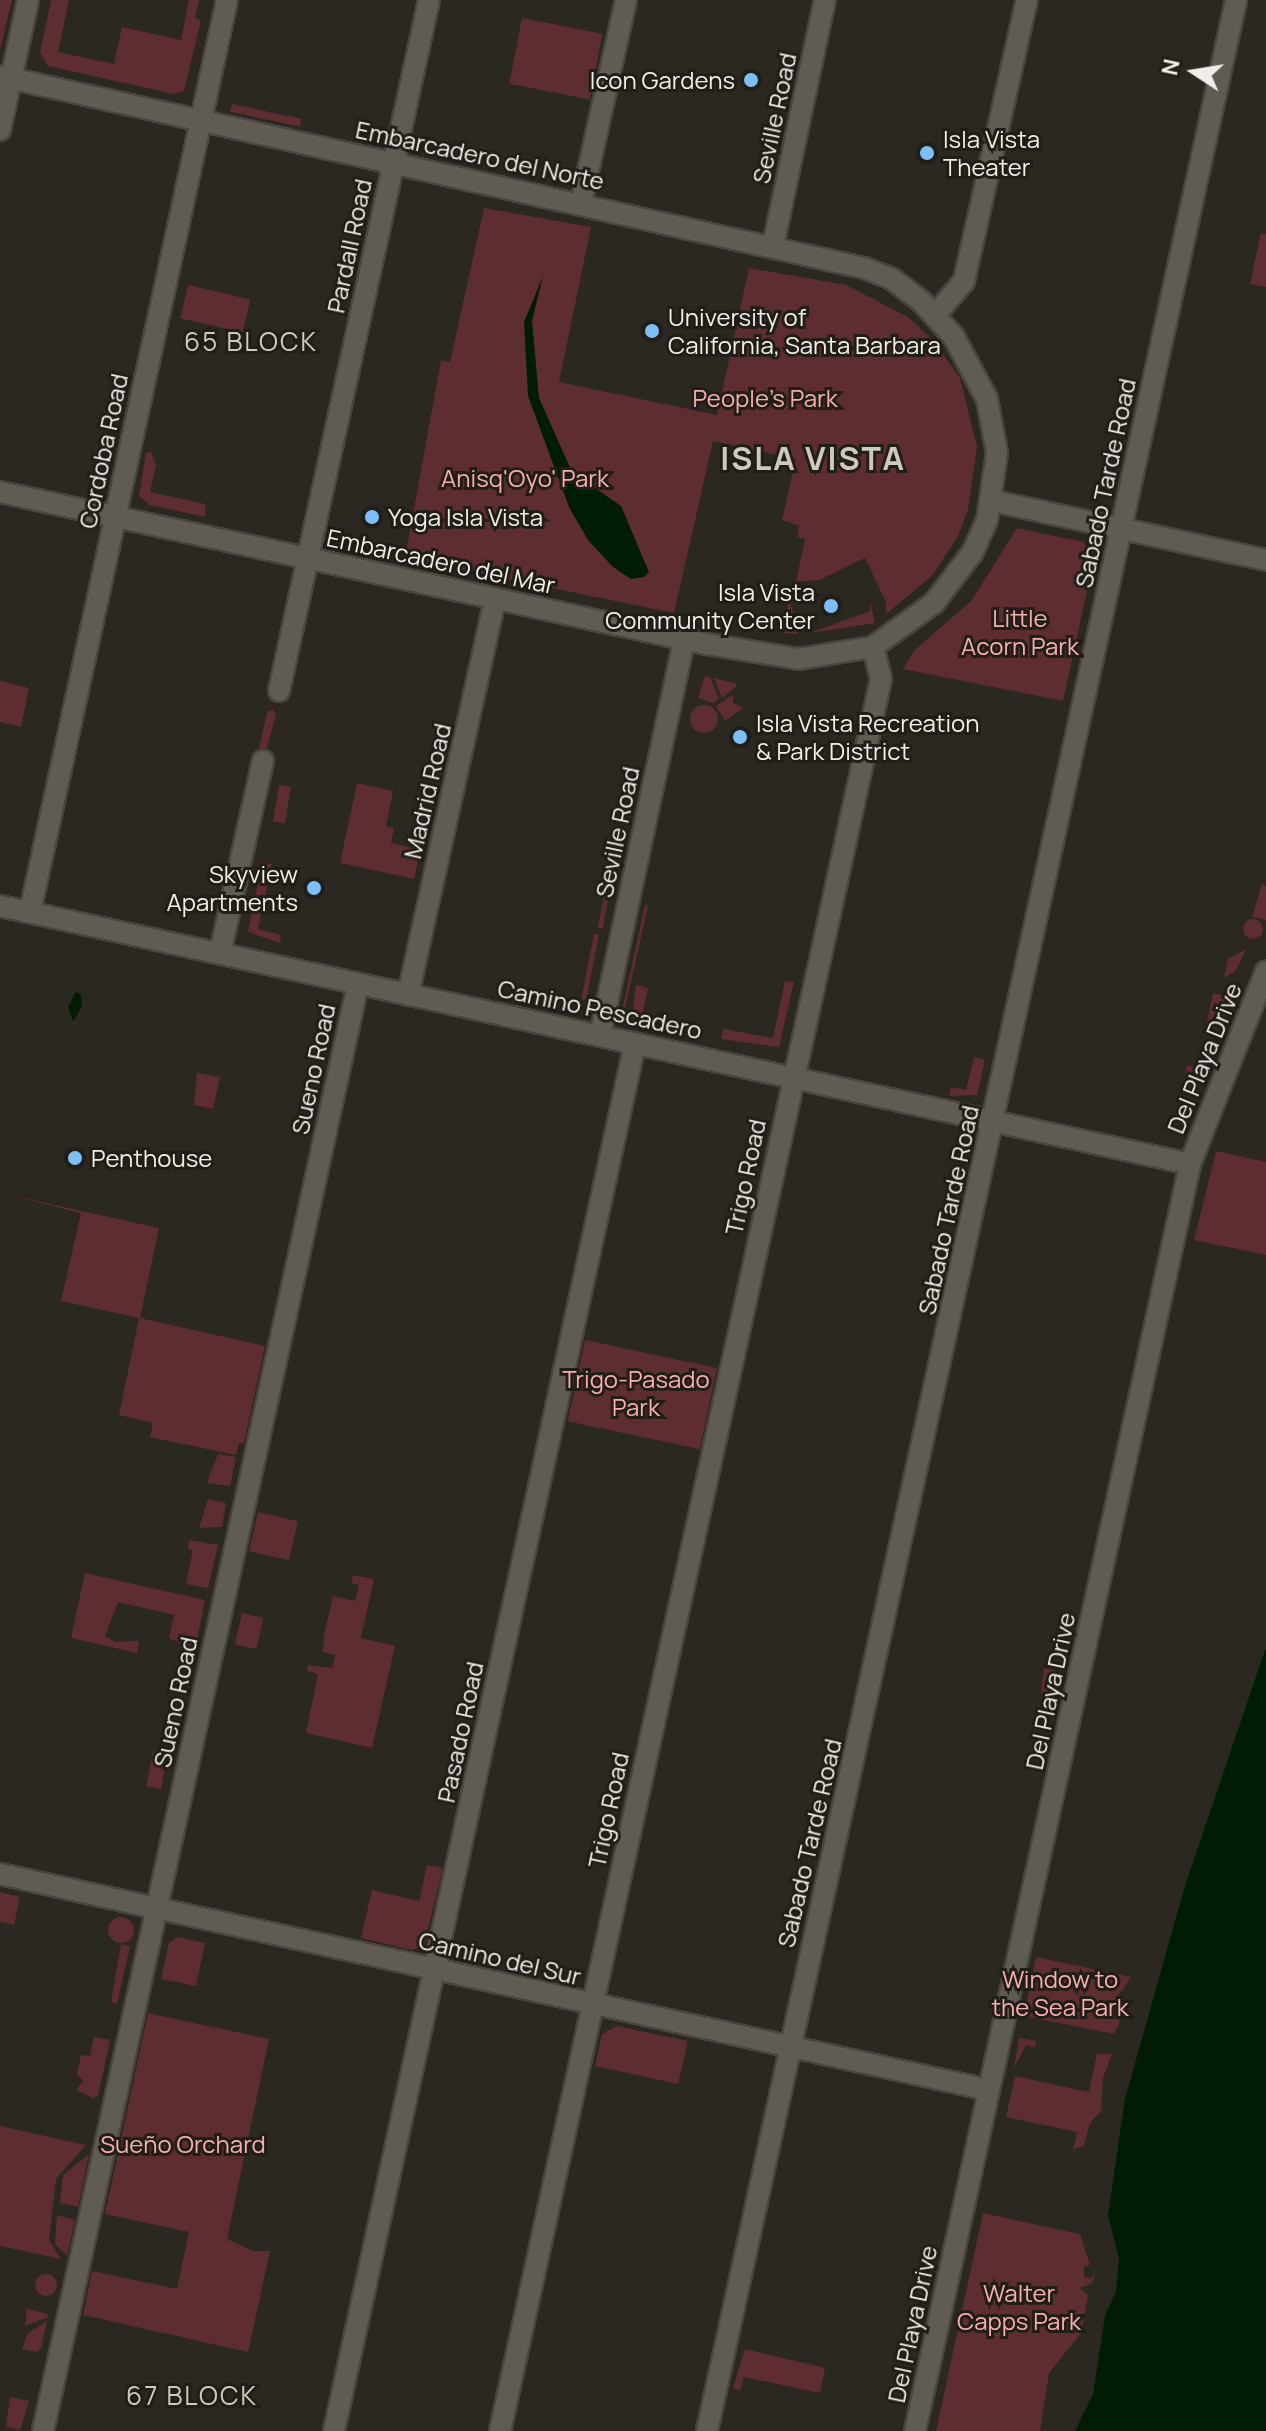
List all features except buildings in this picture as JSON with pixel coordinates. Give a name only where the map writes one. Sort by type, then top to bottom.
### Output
[{"type":"street","points":[[0,130],[6,78],[28,0]]},
{"type":"street","name":"Cordoba Road","points":[[30,912],[227,0]]},
{"type":"street","name":"Pardall Road","points":[[279,691],[429,0]]},
{"type":"street","points":[[581,203],[626,0]]},
{"type":"street","name":"Seville Road","points":[[773,246],[825,0]]},
{"type":"street","points":[[873,647],[934,603],[955,579],[972,553],[993,501],[997,453],[987,399],[970,360],[937,313],[964,281],[1027,0]]},
{"type":"street","name":"Sabado Tarde Road","points":[[707,2431],[1236,0]]},
{"type":"street","name":"Embarcadero del Norte","points":[[6,78],[773,246],[892,279],[937,313]]},
{"type":"street","name":"Embarcadero del Mar","points":[[0,492],[684,640],[799,659],[873,647]]},
{"type":"street","points":[[993,501],[1266,560]]},
{"type":"street","name":"Madrid Road","points":[[408,995],[495,599]]},
{"type":"street","name":"Seville Road","points":[[600,1036],[684,640]]},
{"type":"street","name":"Trigo Road","points":[[500,2431],[881,679],[873,647]]},
{"type":"street","points":[[220,953],[263,761]]},
{"type":"street","name":"Camino Pescadero","points":[[0,906],[1190,1164]]},
{"type":"street","name":"Del Playa Drive","points":[[915,2431],[1190,1164],[1266,971]]},
{"type":"street","name":"Sueno Road","points":[[43,2431],[358,984]]},
{"type":"street","name":"Pasado Road","points":[[334,2431],[635,1043]]},
{"type":"street","name":"Camino del Sur","points":[[0,1874],[989,2090]]},
{"type":"green space","points":[[0,0],[12,0],[0,50]]},
{"type":"green space","points":[[51,0],[69,0],[58,52],[114,64],[122,27],[181,40],[189,0],[199,0],[195,18],[201,20],[184,91],[174,94],[48,66],[40,52]]},
{"type":"green space","points":[[522,18],[602,34],[590,99],[509,84]]},
{"type":"green space","points":[[232,104],[301,119],[300,127],[230,112]]},
{"type":"green space","points":[[484,208],[591,227],[559,382],[717,415],[749,268],[846,285],[908,317],[933,340],[960,378],[977,447],[968,510],[958,536],[932,576],[886,614],[886,602],[865,558],[819,580],[796,582],[805,539],[797,537],[799,526],[782,520],[796,459],[713,441],[674,613],[405,558],[441,360],[450,362]]},
{"type":"green space","points":[[1261,233],[1266,234],[1266,287],[1250,284]]},
{"type":"green space","points":[[188,285],[250,299],[243,333],[180,318]]},
{"type":"green space","points":[[151,452],[156,465],[150,492],[205,504],[205,517],[150,505],[139,496],[146,453]]},
{"type":"green space","name":"Little Acorn Park","points":[[1017,528],[1083,542],[1094,559],[1063,701],[903,669],[915,650],[972,600]]},
{"type":"green space","points":[[789,600],[797,623],[797,634],[782,633]]},
{"type":"green space","points":[[870,601],[875,623],[810,633],[870,611]]},
{"type":"green space","points":[[705,676],[710,677],[719,699],[713,703],[698,698]]},
{"type":"green space","points":[[714,678],[735,683],[737,686],[722,698]]},
{"type":"green space","points":[[0,681],[29,688],[21,727],[0,722]]},
{"type":"green space","points":[[733,695],[733,703],[743,708],[725,721],[716,706]]},
{"type":"green space","points":[[704,705],[714,709],[718,719],[714,729],[704,733],[694,729],[690,719],[694,709]]},
{"type":"green space","points":[[273,709],[276,715],[265,754],[259,749],[267,712]]},
{"type":"green space","points":[[357,783],[393,791],[386,826],[394,828],[391,843],[420,850],[414,879],[340,863]]},
{"type":"green space","points":[[279,785],[291,787],[285,823],[273,822]]},
{"type":"green space","points":[[262,862],[272,864],[258,929],[281,935],[280,943],[248,932]]},
{"type":"green space","points":[[610,864],[615,865],[603,929],[598,928]]},
{"type":"green space","points":[[1262,884],[1266,886],[1266,920],[1252,917]]},
{"type":"green space","points":[[645,905],[648,906],[623,1017],[622,1011]]},
{"type":"green space","points":[[1253,919],[1260,922],[1263,929],[1260,936],[1253,939],[1246,936],[1243,929],[1246,922]]},
{"type":"green space","points":[[594,934],[599,935],[586,1000],[581,999]]},
{"type":"green space","points":[[1246,949],[1235,972],[1224,977],[1228,959]]},
{"type":"green space","points":[[785,981],[794,982],[779,1047],[721,1039],[723,1029],[773,1038]]},
{"type":"green space","points":[[636,985],[648,988],[641,1019],[649,1025],[632,1018]]},
{"type":"green space","points":[[1213,993],[1234,998],[1224,1025],[1207,1021]]},
{"type":"green space","points":[[974,1057],[985,1060],[977,1095],[949,1096],[951,1087],[966,1090]]},
{"type":"green space","points":[[1187,1065],[1205,1069],[1194,1094],[1181,1093]]},
{"type":"green space","points":[[197,1073],[220,1077],[213,1109],[194,1105]]},
{"type":"green space","points":[[1216,1151],[1266,1162],[1266,1255],[1194,1240]]},
{"type":"green space","points":[[0,1193],[159,1228],[140,1318],[265,1346],[244,1443],[239,1443],[236,1455],[150,1437],[153,1423],[119,1415],[139,1318],[61,1301],[81,1213]]},
{"type":"green space","name":"Trigo-Pasado Park","points":[[585,1340],[717,1368],[700,1449],[568,1421]]},
{"type":"green space","points":[[218,1454],[236,1457],[230,1486],[207,1483]]},
{"type":"green space","points":[[208,1499],[226,1503],[222,1527],[199,1528]]},
{"type":"green space","points":[[258,1512],[298,1521],[289,1560],[249,1551]]},
{"type":"green space","points":[[189,1540],[218,1545],[208,1588],[186,1584],[193,1550],[188,1549]]},
{"type":"green space","points":[[85,1573],[205,1600],[195,1650],[169,1638],[174,1615],[118,1602],[105,1636],[115,1642],[139,1641],[137,1653],[71,1638]]},
{"type":"green space","points":[[353,1575],[374,1579],[361,1638],[395,1646],[372,1748],[306,1733],[318,1674],[307,1671],[308,1665],[332,1668],[335,1655],[323,1652],[324,1635],[333,1596],[355,1601],[359,1585],[351,1583]]},
{"type":"green space","points":[[242,1613],[263,1618],[256,1649],[235,1644]]},
{"type":"green space","points":[[1044,1668],[1062,1672],[1056,1696],[1041,1693]]},
{"type":"green space","points":[[153,1751],[168,1754],[161,1789],[146,1786]]},
{"type":"green space","points":[[427,1865],[443,1868],[424,1946],[412,1950],[361,1938],[372,1890],[419,1901]]},
{"type":"green space","points":[[0,1892],[20,1897],[14,1925],[0,1922]]},
{"type":"green space","points":[[121,1917],[130,1921],[134,1930],[130,1939],[121,1943],[112,1939],[108,1930],[112,1921]]},
{"type":"green space","points":[[178,1937],[205,1943],[196,1986],[161,1979],[169,1943]]},
{"type":"green space","points":[[121,1944],[130,1946],[117,2004],[111,2002]]},
{"type":"green space","name":"Window to the Sea Park","points":[[1036,1957],[1131,1977],[1115,2000],[1113,2011],[1120,2022],[1114,2034],[1024,2016]]},
{"type":"green space","name":"Sueño Orchard","points":[[148,2013],[269,2039],[227,2239],[253,2251],[270,2251],[248,2352],[83,2315],[92,2271],[177,2289],[189,2232],[105,2214]]},
{"type":"green space","points":[[617,2026],[688,2041],[678,2084],[595,2066],[602,2034]]},
{"type":"green space","points":[[94,2037],[110,2040],[98,2096],[93,2098],[76,2090],[83,2081],[77,2074],[81,2055],[90,2056]]},
{"type":"green space","points":[[1019,2038],[1036,2041],[1035,2047],[1026,2045],[1014,2068]]},
{"type":"green space","points":[[1097,2054],[1112,2054],[1103,2078],[1101,2111],[1090,2123],[1084,2145],[1073,2150],[1077,2132],[1006,2117],[1015,2076],[1089,2092]]},
{"type":"green space","points":[[0,2126],[86,2145],[56,2179],[49,2240],[61,2259],[0,2246]]},
{"type":"green space","points":[[89,2154],[78,2207],[60,2203],[63,2175]]},
{"type":"green space","name":"Walter Capps Park","points":[[983,2213],[1080,2234],[1090,2265],[1084,2267],[1084,2277],[1091,2279],[1096,2270],[1092,2283],[1080,2288],[1088,2295],[1081,2333],[1049,2373],[1040,2431],[936,2431]]},
{"type":"green space","points":[[57,2215],[75,2220],[67,2256],[55,2244]]},
{"type":"green space","points":[[46,2274],[54,2277],[57,2285],[54,2293],[46,2296],[38,2293],[35,2285],[38,2277]]},
{"type":"green space","points":[[27,2309],[48,2314],[48,2317],[25,2326]]},
{"type":"green space","points":[[47,2321],[41,2348],[37,2352],[22,2349],[28,2333]]},
{"type":"green space","points":[[745,2349],[825,2368],[820,2393],[744,2377],[740,2391],[733,2388]]},
{"type":"green space","points":[[10,2397],[29,2401],[20,2430],[6,2427]]},
{"type":"shaded area","points":[[543,276],[532,321],[539,398],[572,472],[621,506],[649,572],[644,577],[631,579],[613,567],[588,540],[569,507],[528,396],[524,322]]},
{"type":"shaded area","points":[[76,992],[81,994],[82,1007],[73,1021],[68,1007]]},
{"type":"shaded area","points":[[1266,1647],[1266,2431],[1075,2431],[1093,2394],[1105,2316],[1116,2291],[1119,2259],[1108,2215],[1125,2099],[1184,1889]]},
{"type":"place","name":"Icon Gardens","points":[[751,80]]},
{"type":"place","name":"Isla Vista Theater","points":[[927,153]]},
{"type":"place","name":"University of California, Santa Barbara","points":[[652,331]]},
{"type":"place","name":"Yoga Isla Vista","points":[[372,517]]},
{"type":"place","name":"Isla Vista Community Center","points":[[831,606]]},
{"type":"place","name":"Isla Vista Recreation & Park District","points":[[740,737]]},
{"type":"place","name":"Skyview Apartments","points":[[314,888]]},
{"type":"place","name":"Penthouse","points":[[75,1158]]},
{"type":"district","name":"65 BLOCK","points":[[251,342]]},
{"type":"district","name":"ISLA VISTA","points":[[813,458]]},
{"type":"district","name":"67 BLOCK","points":[[192,2396]]},
{"type":"park label","name":"People's Park","points":[[765,398]]},
{"type":"park label","name":"Anisq'Oyo' Park","points":[[525,478]]}]
